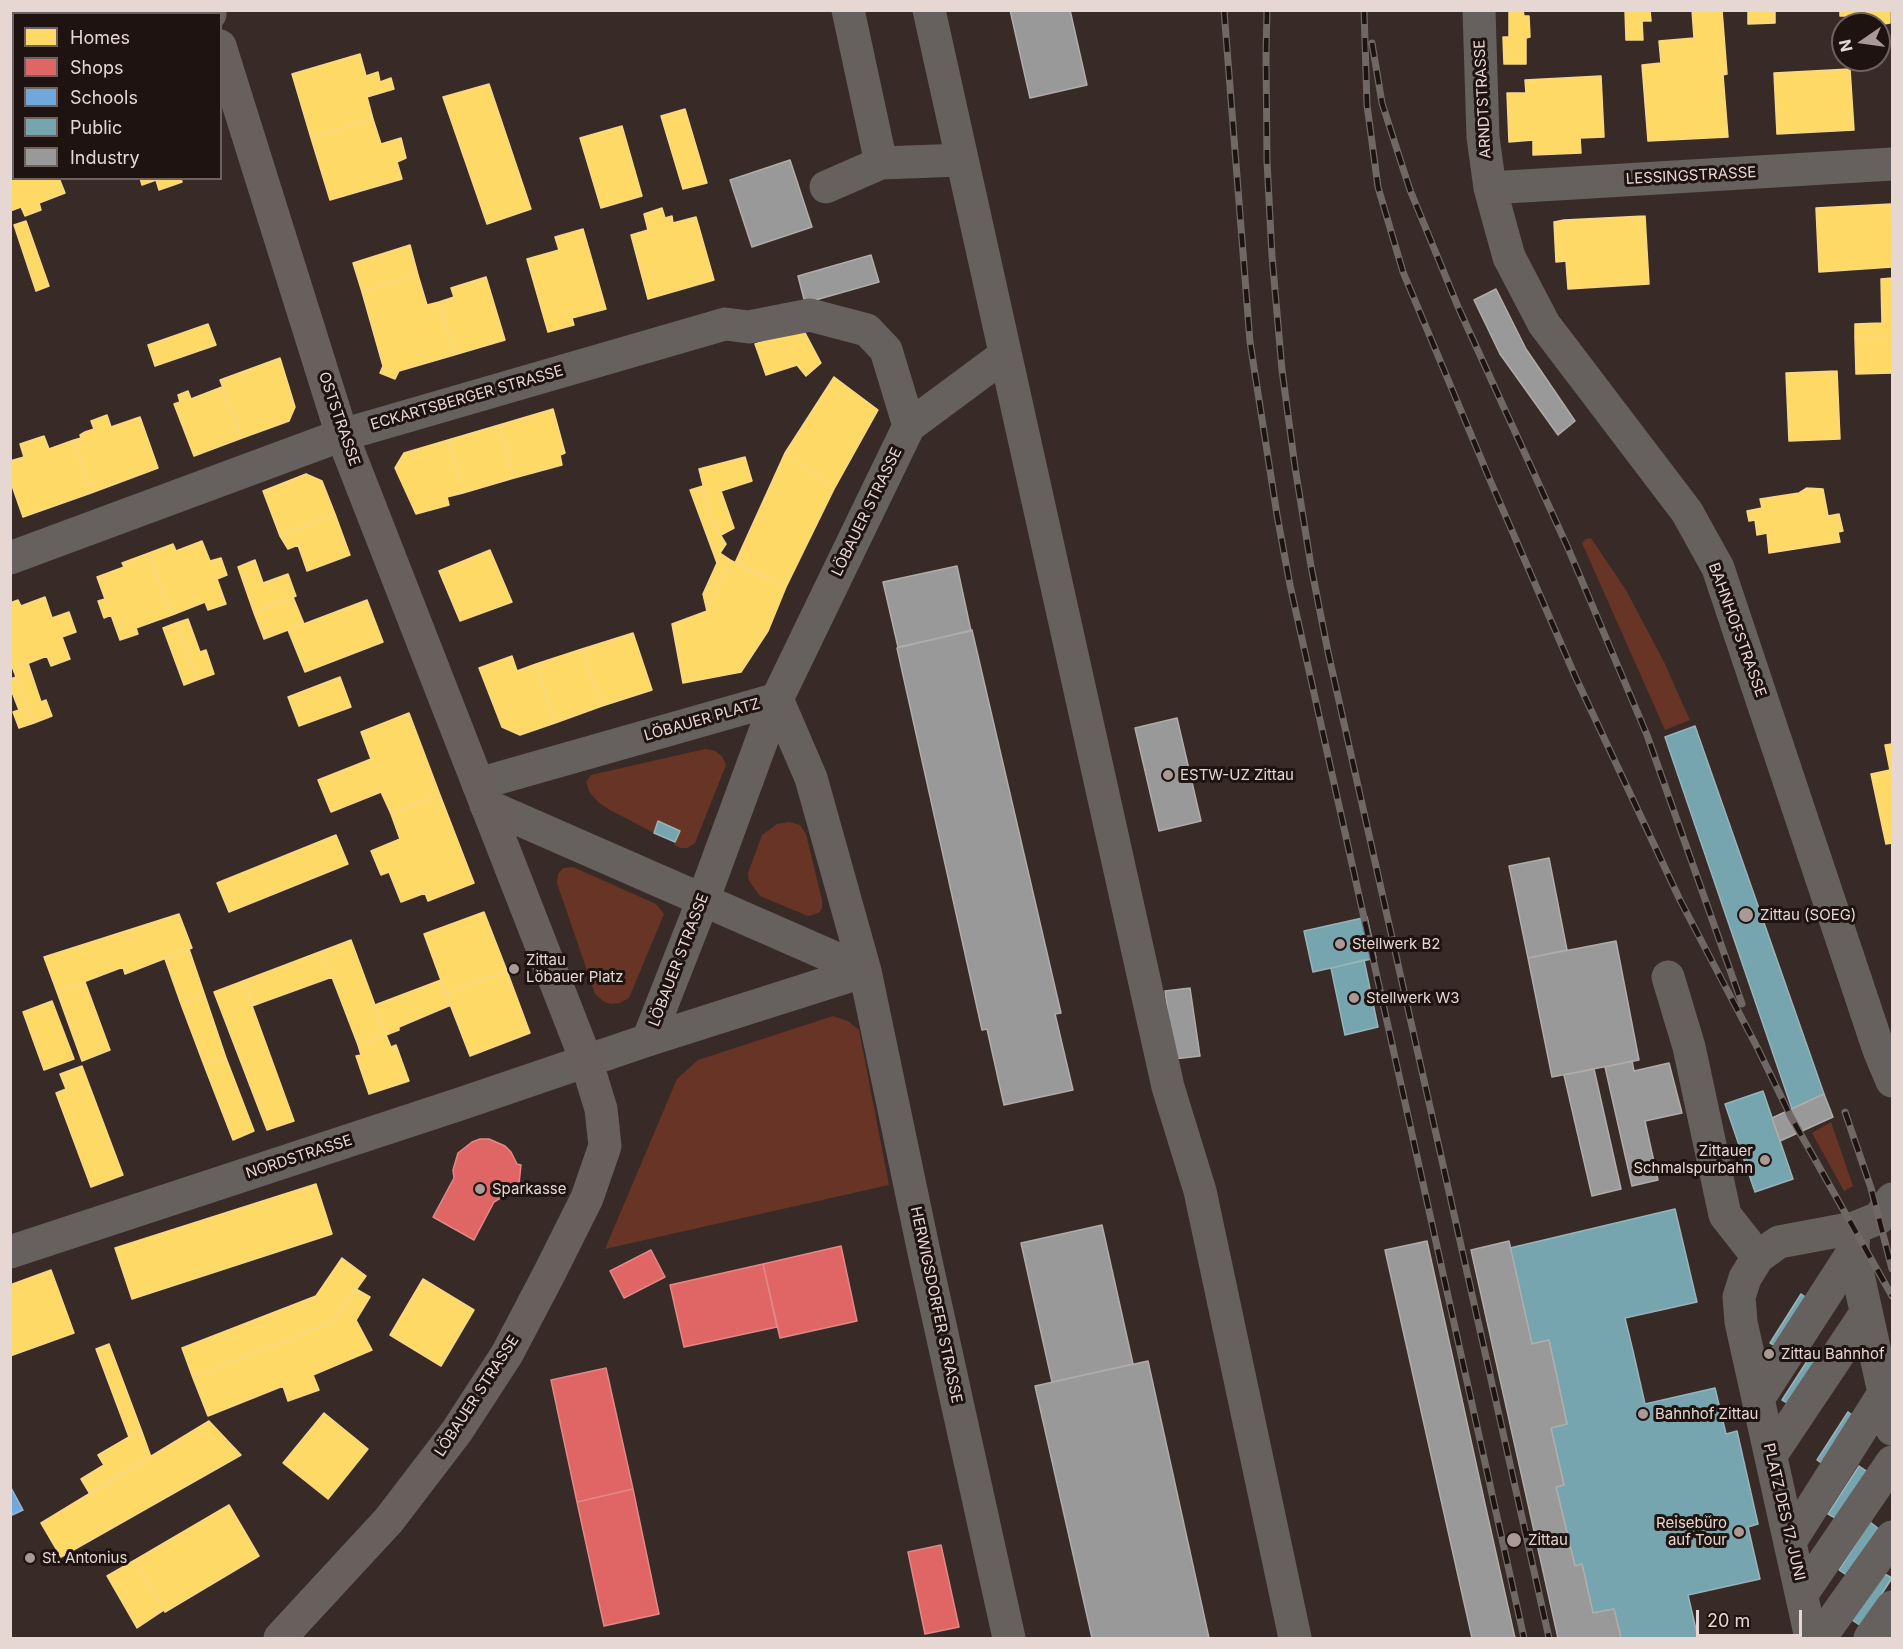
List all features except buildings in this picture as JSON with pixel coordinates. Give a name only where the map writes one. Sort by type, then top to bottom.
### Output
[{"type":"main road","name":"OSTSTRASSE","points":[[222,52],[342,435],[482,795]]},
{"type":"main road","points":[[482,795],[586,1060]]},
{"type":"main road","name":"LÖBAUER STRASSE","points":[[280,1638],[388,1520],[457,1431],[507,1354],[539,1294],[587,1198],[605,1146],[601,1109],[586,1060]]},
{"type":"street","points":[[848,10],[881,163]]},
{"type":"street","points":[[930,10],[1168,1087],[1200,1191],[1295,1638]]},
{"type":"street","name":"ARNDTSTRASSE","points":[[1479,10],[1483,137],[1490,188]]},
{"type":"street","points":[[826,187],[881,163],[962,160]]},
{"type":"street","name":"LESSINGSTRASSE","points":[[1490,188],[1893,164]]},
{"type":"street","name":"BAHNHOFSTRASSE","points":[[1490,188],[1509,257],[1544,324],[1687,512],[1718,568],[1879,1050],[1893,1081]]},
{"type":"street","name":"ECKARTSBERGER STRASSE","points":[[10,558],[342,435],[725,324],[749,327],[810,315],[867,330],[886,350],[909,426]]},
{"type":"street","points":[[909,426],[1005,355]]},
{"type":"street","name":"LÖBAUER STRASSE","points":[[586,1060],[648,1040],[703,900],[777,699],[909,426]]},
{"type":"street","name":"LÖBAUER PLATZ","points":[[482,795],[777,699],[811,778],[865,971]]},
{"type":"street","points":[[482,795],[703,900],[865,971]]},
{"type":"street","points":[[648,1040],[865,971]]},
{"type":"street","name":"HERWIGSDORFER STRASSE","points":[[865,971],[1009,1638]]},
{"type":"street","points":[[1668,977],[1689,1047],[1725,1215],[1758,1257]]},
{"type":"street","name":"NORDSTRASSE","points":[[10,1252],[586,1060]]},
{"type":"street","name":"PLATZ DES 17. JUNI","points":[[1811,1638],[1741,1322],[1739,1297],[1744,1278],[1758,1257],[1779,1242],[1853,1240],[1879,1218],[1893,1199]]},
{"type":"street","points":[[1853,1240],[1866,1313],[1893,1429]]},
{"type":"street","points":[[1758,1399],[1853,1240]]},
{"type":"street","points":[[1771,1455],[1866,1313]]},
{"type":"street","points":[[1790,1542],[1884,1394]]},
{"type":"street","points":[[1802,1594],[1893,1462]]},
{"type":"street","points":[[1820,1638],[1893,1537]]},
{"type":"street","points":[[1870,1638],[1893,1607]]},
{"type":"shaded area","points":[[1591,538],[1626,590],[1664,662],[1690,720],[1665,730],[1582,543]]},
{"type":"shaded area","points":[[705,749],[715,751],[722,756],[726,765],[695,843],[687,848],[674,845],[679,830],[658,822],[654,833],[598,802],[590,793],[586,782],[591,775]]},
{"type":"shaded area","points":[[790,822],[800,825],[806,834],[822,900],[819,913],[808,916],[760,896],[749,881],[748,873],[762,835],[777,824]]},
{"type":"shaded area","points":[[573,867],[656,904],[664,914],[629,998],[620,1003],[610,1004],[595,994],[557,883],[558,874],[563,868]]},
{"type":"shaded area","points":[[833,1016],[848,1021],[859,1030],[889,1185],[605,1249],[677,1079],[698,1060]]},
{"type":"shaded area","points":[[1831,1122],[1853,1186],[1844,1191],[1812,1133]]},
{"type":"railway","points":[[1224,10],[1250,342],[1277,515],[1290,585],[1524,1638]]},
{"type":"railway","points":[[1267,10],[1267,161],[1272,256],[1282,370],[1311,566],[1328,652],[1549,1638]]},
{"type":"railway","points":[[1364,10],[1367,105],[1378,187],[1403,272],[1575,676],[1680,900],[1791,1117],[1892,1296]]},
{"type":"railway","points":[[1372,43],[1382,103],[1410,190],[1459,309],[1568,548],[1647,735],[1742,1004]]},
{"type":"railway","points":[[1845,1112],[1871,1188],[1892,1269]]},
{"type":"place","name":"ESTW-UZ Zittau","points":[[1168,775]]},
{"type":"place","name":"Zittau (SOEG)","points":[[1746,915]]},
{"type":"place","name":"Stellwerk B2","points":[[1340,944]]},
{"type":"place","name":"Zittau Löbauer Platz","points":[[514,969]]},
{"type":"place","name":"Stellwerk W3","points":[[1354,998]]},
{"type":"place","name":"Zittauer Schmalspurbahn","points":[[1765,1160]]},
{"type":"place","name":"Sparkasse","points":[[480,1189]]},
{"type":"place","name":"Zittau Bahnhof","points":[[1769,1354]]},
{"type":"place","name":"Bahnhof Zittau","points":[[1643,1414]]},
{"type":"place","name":"Reisebüro auf Tour","points":[[1739,1532]]},
{"type":"place","name":"Zittau","points":[[1514,1540]]},
{"type":"place","name":"St. Antonius","points":[[30,1558]]}]
